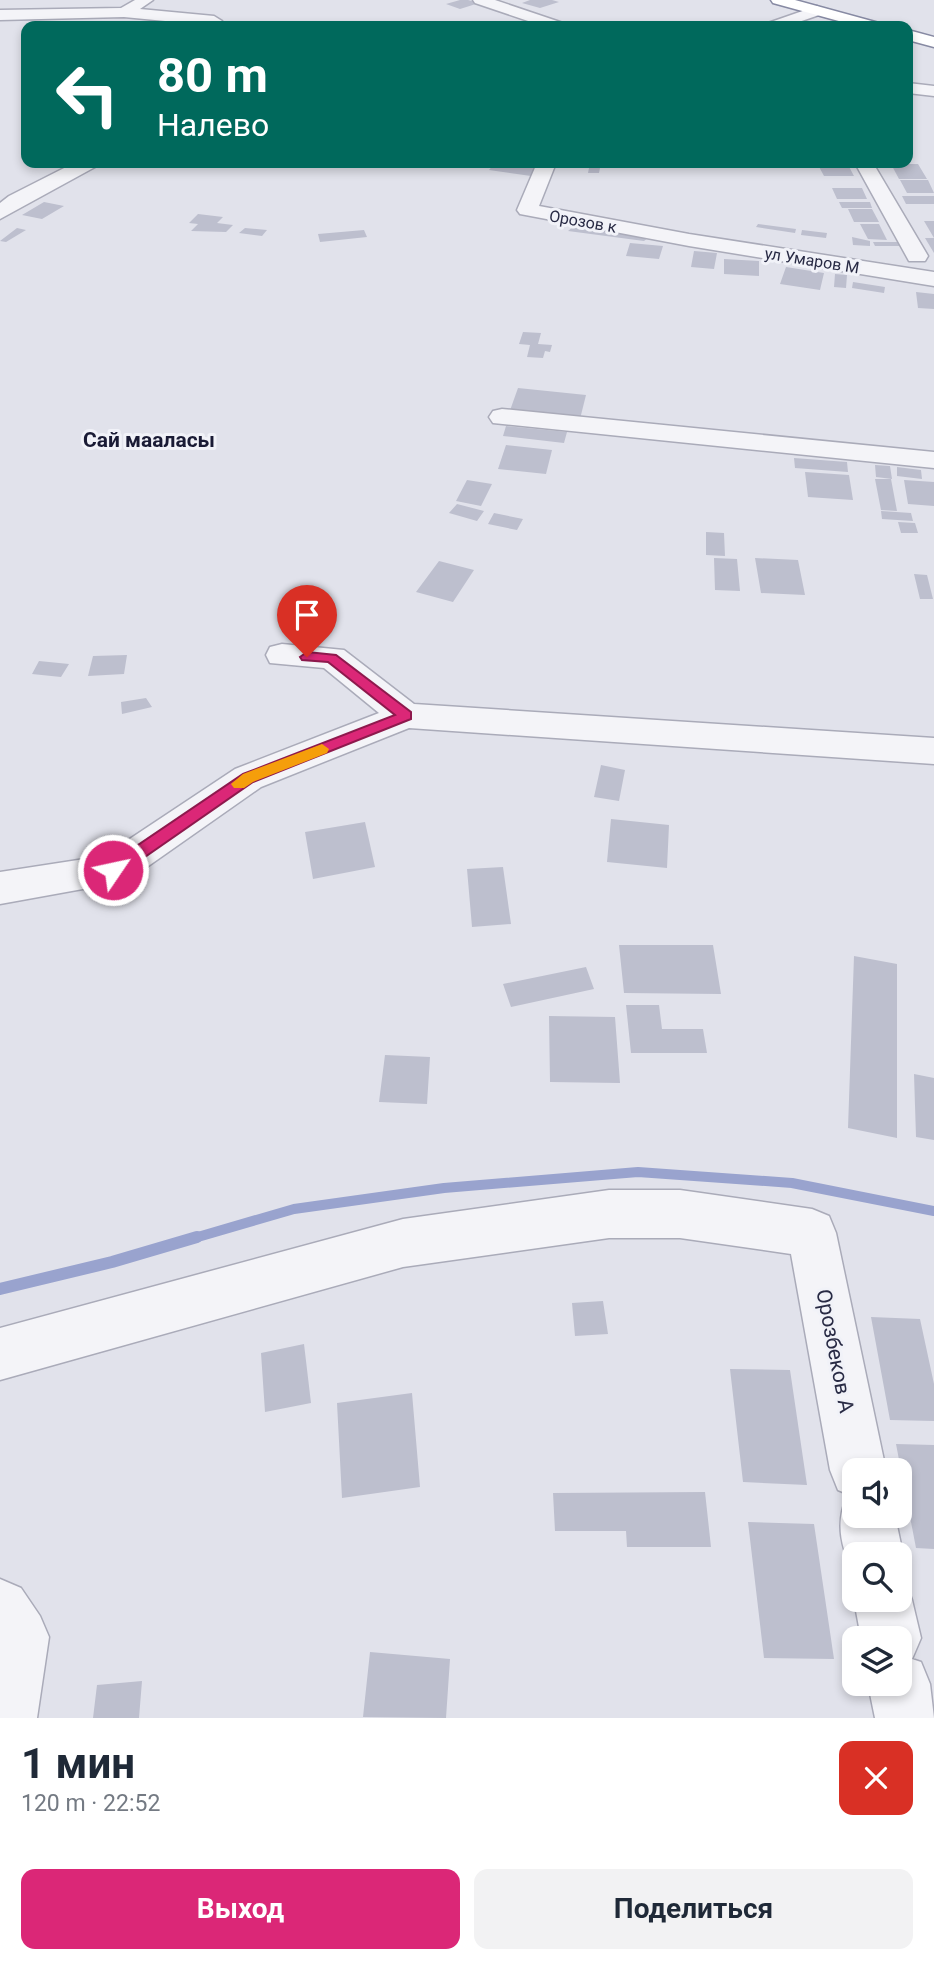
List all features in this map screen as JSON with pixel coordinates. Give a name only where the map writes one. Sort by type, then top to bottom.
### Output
[{"type":"highway","points":[[778,0],[855,21]]},
{"type":"highway","points":[[913,37],[934,43]]},
{"type":"street","points":[[124,12],[146,0]]},
{"type":"street","points":[[480,0],[543,21]]},
{"type":"street","points":[[788,21],[817,11]]},
{"type":"street","points":[[0,15],[124,12],[198,21]]},
{"type":"street","points":[[913,89],[934,91]]},
{"type":"street","points":[[0,213],[16,200],[78,168]]},
{"type":"street","name":"Орозов к","points":[[544,168],[527,210],[689,240]]},
{"type":"street","points":[[867,168],[917,256]]},
{"type":"street","name":"ул Умаров М","points":[[689,240],[934,279]]},
{"type":"street","points":[[502,417],[934,460]]},
{"type":"street","points":[[282,655],[332,658],[406,716]]},
{"type":"street","points":[[0,888],[113,870],[248,778],[406,716],[934,751]]},
{"type":"street","name":"Орозбеков А","points":[[0,1354],[404,1243],[609,1214],[680,1214],[811,1233],[856,1458]]},
{"type":"street","points":[[0,1609],[19,1637],[6,1718]]},
{"type":"street","points":[[902,1696],[906,1718]]},
{"type":"building","points":[[460,0],[479,3],[460,9],[446,4]]},
{"type":"building","points":[[530,0],[559,2],[540,8],[522,3]]},
{"type":"building","points":[[913,164],[918,164],[927,179],[899,179],[893,168],[913,168]]},
{"type":"building","points":[[491,168],[537,168],[531,176],[489,170]]},
{"type":"building","points":[[589,168],[600,168],[599,173],[588,173]]},
{"type":"building","points":[[820,168],[850,168],[854,176],[824,176]]},
{"type":"building","points":[[900,180],[928,180],[934,193],[907,193]]},
{"type":"building","points":[[832,188],[862,188],[867,199],[837,199]]},
{"type":"building","points":[[902,196],[934,196],[934,204],[906,204]]},
{"type":"building","points":[[44,202],[64,206],[42,219],[22,215]]},
{"type":"building","points":[[839,202],[870,202],[872,208],[842,208]]},
{"type":"building","points":[[848,209],[872,209],[879,222],[854,222]]},
{"type":"building","points":[[198,214],[223,217],[217,223],[233,225],[226,232],[191,231],[198,224],[189,223]]},
{"type":"building","points":[[924,221],[934,221],[934,238]]},
{"type":"building","points":[[758,224],[796,229],[795,233],[756,227]]},
{"type":"building","points":[[860,224],[879,224],[887,240],[868,239]]},
{"type":"building","points":[[574,226],[649,237],[644,241],[568,231]]},
{"type":"building","points":[[17,228],[26,230],[6,242],[0,241]]},
{"type":"building","points":[[245,228],[267,230],[262,236],[239,233]]},
{"type":"building","points":[[364,230],[367,237],[320,242],[318,234]]},
{"type":"building","points":[[802,230],[827,233],[826,238],[801,235]]},
{"type":"building","points":[[852,237],[870,241],[870,246],[853,245]]},
{"type":"building","points":[[925,238],[934,238],[934,253]]},
{"type":"building","points":[[873,242],[898,242],[900,246],[875,246]]},
{"type":"building","points":[[630,243],[663,246],[659,259],[626,256]]},
{"type":"building","points":[[694,251],[717,253],[714,269],[691,267]]},
{"type":"building","points":[[724,259],[759,261],[759,276],[724,274]]},
{"type":"building","points":[[786,267],[824,273],[820,290],[780,284]]},
{"type":"building","points":[[835,274],[847,275],[846,288],[834,287]]},
{"type":"building","points":[[853,282],[885,287],[884,293],[852,288]]},
{"type":"building","points":[[916,292],[934,294],[934,309],[918,308]]},
{"type":"building","points":[[523,332],[541,333],[538,344],[552,345],[550,352],[545,351],[543,358],[527,357],[530,345],[519,344]]},
{"type":"building","points":[[518,388],[586,395],[579,423],[508,416]]},
{"type":"building","points":[[506,426],[567,432],[564,443],[503,436]]},
{"type":"building","points":[[506,445],[552,450],[546,474],[498,469]]},
{"type":"building","points":[[794,458],[847,462],[848,472],[795,468]]},
{"type":"building","points":[[875,465],[890,466],[892,479],[876,477]]},
{"type":"building","points":[[897,467],[921,470],[922,479],[897,476]]},
{"type":"building","points":[[805,472],[849,475],[853,500],[808,497]]},
{"type":"building","points":[[875,479],[891,479],[897,511],[881,510]]},
{"type":"building","points":[[467,480],[492,484],[481,506],[456,501]]},
{"type":"building","points":[[904,480],[934,482],[934,506],[908,504]]},
{"type":"building","points":[[457,504],[484,511],[477,521],[449,513]]},
{"type":"building","points":[[881,511],[911,513],[913,521],[882,519]]},
{"type":"building","points":[[494,513],[523,519],[517,530],[488,524]]},
{"type":"building","points":[[898,522],[915,523],[918,533],[901,533]]},
{"type":"building","points":[[706,532],[724,533],[725,556],[706,555]]},
{"type":"building","points":[[714,558],[737,559],[740,591],[715,590]]},
{"type":"building","points":[[755,558],[798,560],[805,595],[761,593]]},
{"type":"building","points":[[439,561],[474,570],[453,602],[416,592]]},
{"type":"building","points":[[914,574],[927,575],[933,599],[920,599]]},
{"type":"building","points":[[127,655],[124,674],[88,676],[93,656]]},
{"type":"building","points":[[39,661],[69,664],[61,677],[32,674]]},
{"type":"building","points":[[146,698],[152,707],[122,714],[121,702]]},
{"type":"building","points":[[601,765],[625,770],[619,801],[594,797]]},
{"type":"building","points":[[611,819],[669,825],[667,868],[607,862]]},
{"type":"building","points":[[365,822],[375,867],[313,879],[305,832]]},
{"type":"building","points":[[503,867],[511,924],[472,927],[467,869]]},
{"type":"building","points":[[619,945],[713,945],[721,994],[624,993]]},
{"type":"building","points":[[854,956],[897,964],[897,1138],[848,1128]]},
{"type":"building","points":[[586,967],[594,989],[511,1007],[503,984]]},
{"type":"building","points":[[626,1005],[659,1005],[662,1029],[703,1029],[707,1053],[631,1053]]},
{"type":"building","points":[[549,1016],[615,1017],[620,1083],[550,1082]]},
{"type":"building","points":[[385,1055],[430,1057],[427,1104],[379,1102]]},
{"type":"building","points":[[914,1074],[934,1078],[934,1140],[916,1137]]},
{"type":"building","points":[[603,1301],[608,1334],[575,1336],[572,1303]]},
{"type":"building","points":[[871,1317],[920,1319],[934,1384],[934,1421],[890,1420]]},
{"type":"building","points":[[304,1344],[311,1403],[265,1412],[261,1353]]},
{"type":"building","points":[[730,1369],[790,1370],[807,1485],[743,1482]]},
{"type":"building","points":[[412,1393],[420,1487],[342,1498],[337,1403]]},
{"type":"building","points":[[896,1444],[934,1445],[934,1549],[916,1548],[912,1527],[912,1458],[899,1458]]},
{"type":"building","points":[[705,1492],[711,1547],[627,1547],[626,1531],[555,1531],[553,1493]]},
{"type":"building","points":[[748,1522],[814,1524],[834,1659],[764,1658]]},
{"type":"building","points":[[370,1652],[450,1659],[446,1718],[363,1717]]},
{"type":"building","points":[[142,1681],[139,1718],[93,1718],[97,1685]]},
{"type":"waterway","points":[[191,1239],[294,1209],[444,1188],[638,1172],[792,1183],[934,1211]]},
{"type":"waterway","points":[[0,1289],[112,1262],[197,1237]]},
{"type":"slow traffic","points":[[239,784],[322,749]]},
{"type":"district","name":"Сай мааласы","points":[[149,440]]},
{"type":"route","points":[[113,870],[248,778],[406,716],[332,658],[307,657]]}]
